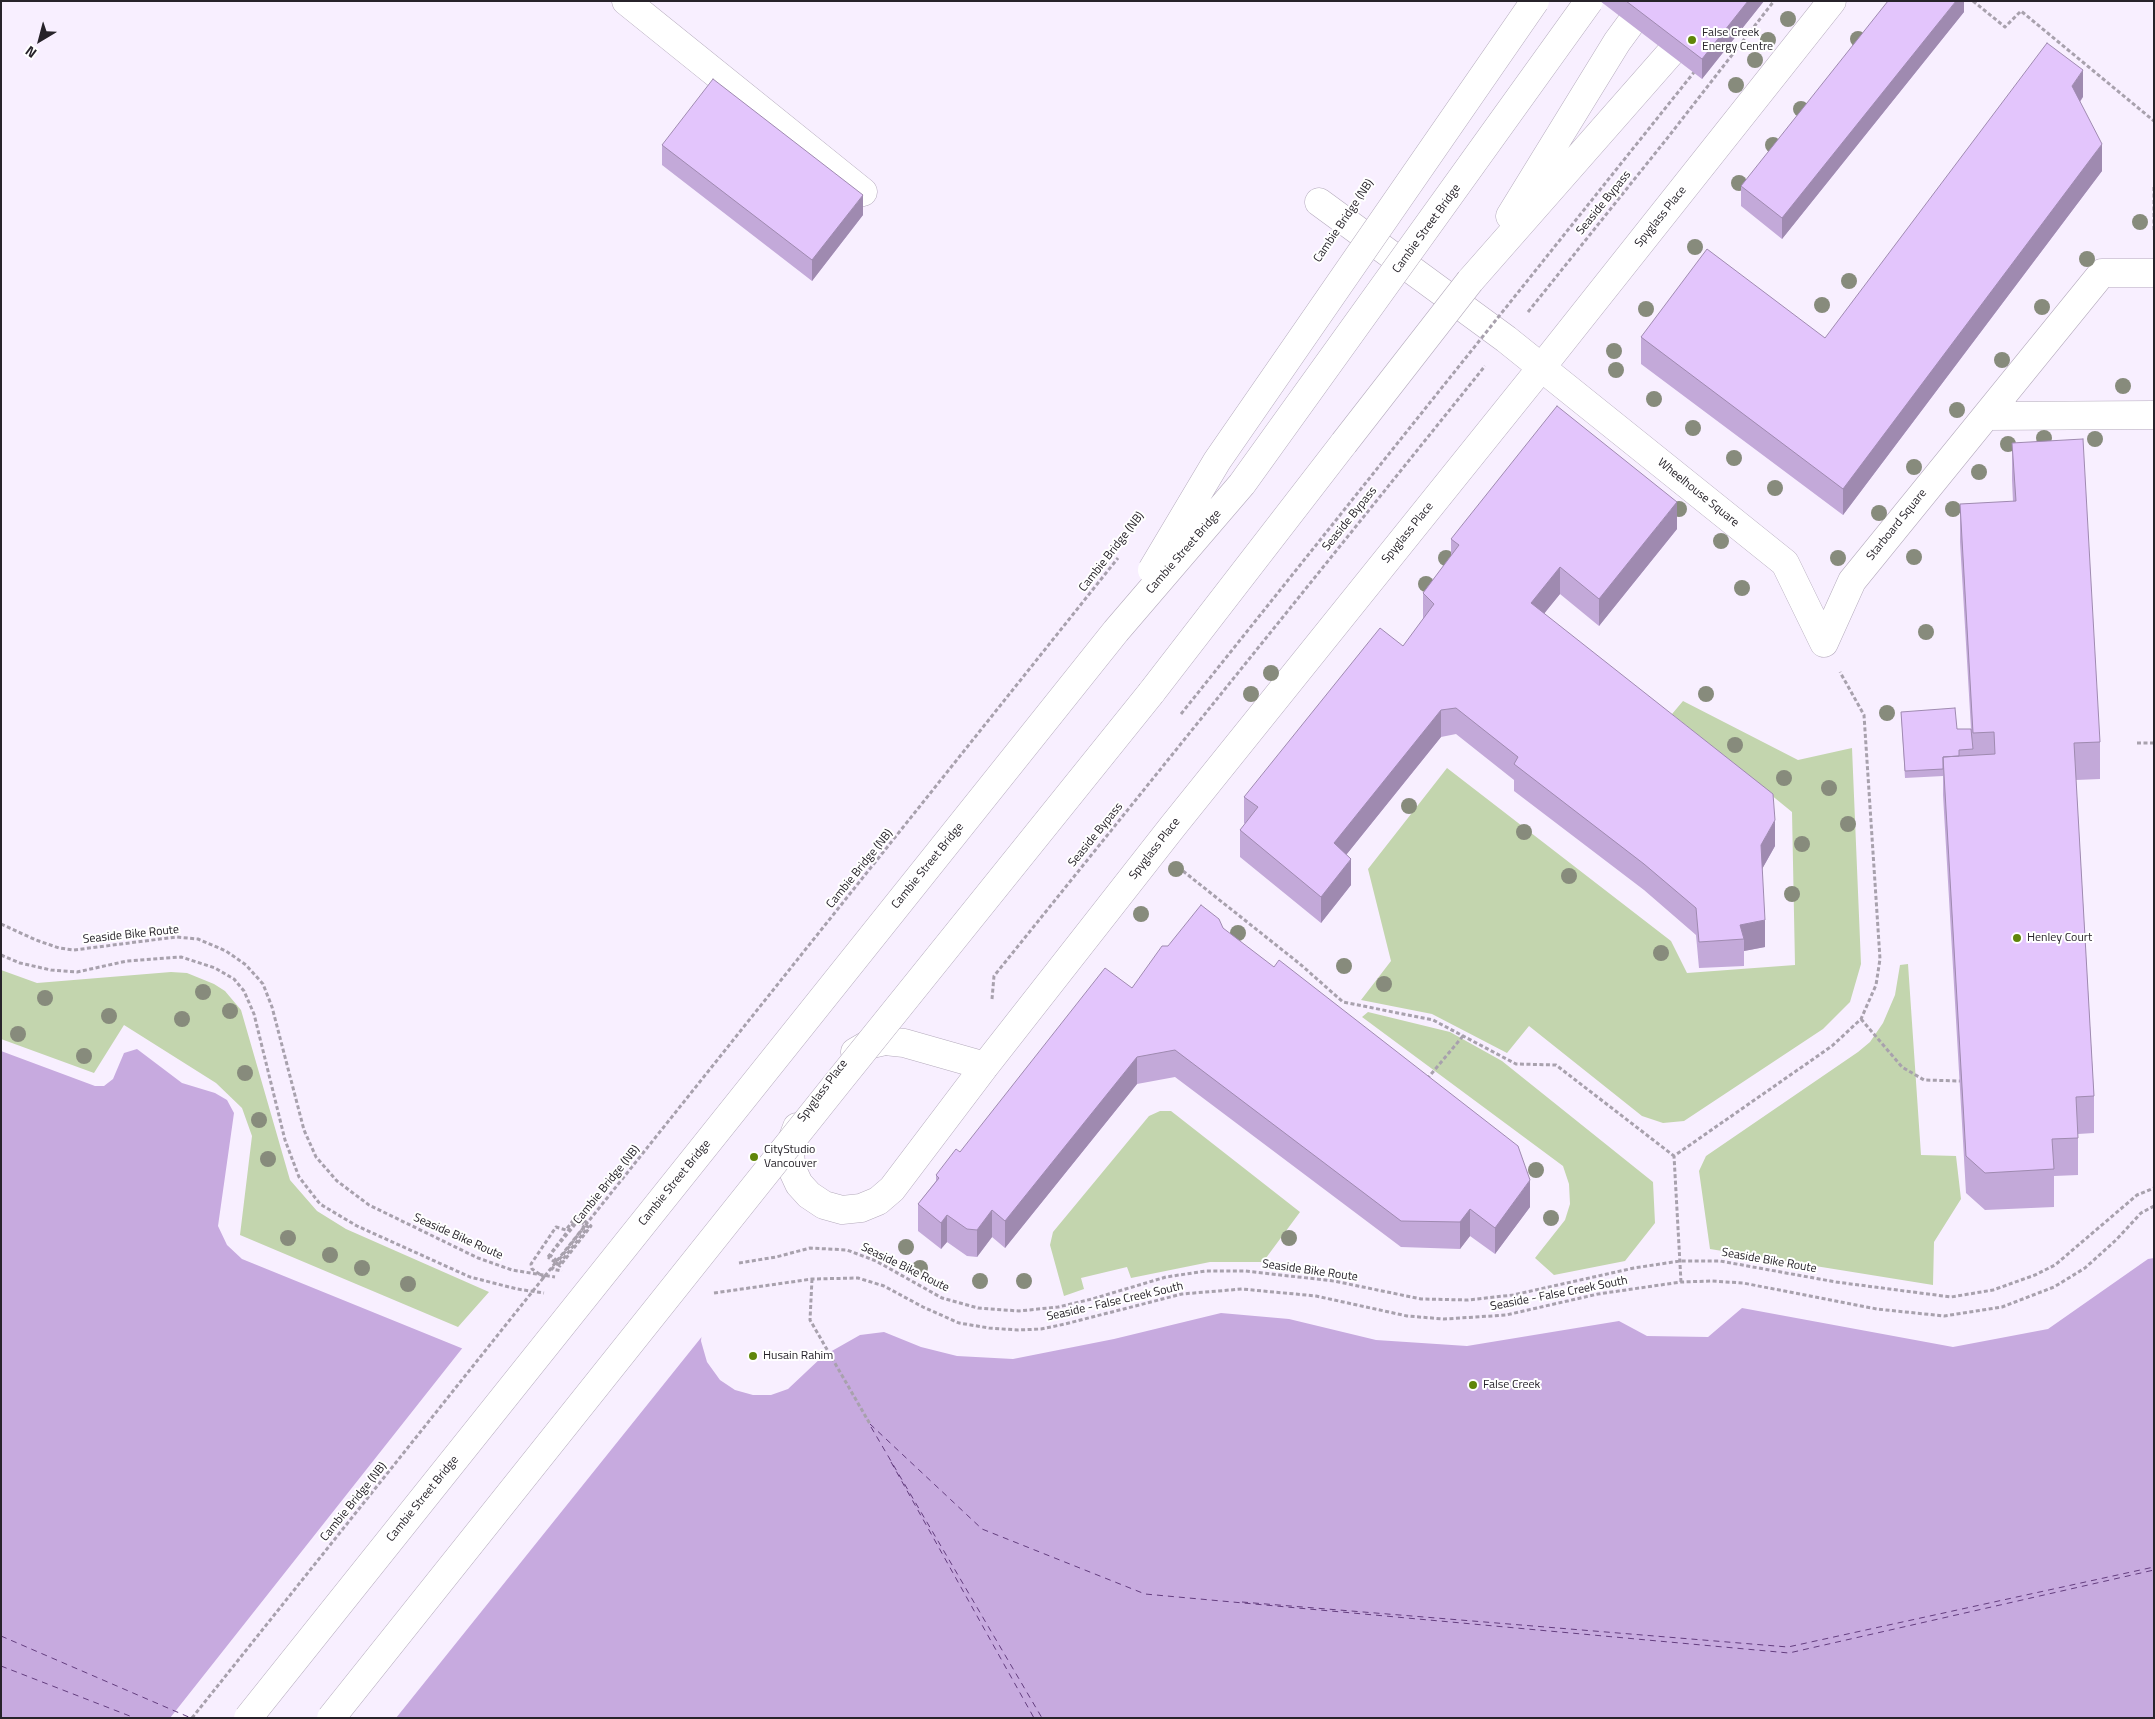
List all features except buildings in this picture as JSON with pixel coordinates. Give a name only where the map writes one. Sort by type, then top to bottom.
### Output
[{"type":"main road","points":[[626,1],[863,192]]},
{"type":"main road","points":[[1116,631],[1217,460],[1535,1]]},
{"type":"main road","name":"Cambie Street Bridge","points":[[248,1718],[1116,631],[1242,484],[1589,1]]},
{"type":"main road","points":[[1470,281],[1617,42],[1647,1]]},
{"type":"main road","points":[[331,1718],[1151,693],[1470,281],[1716,1]]},
{"type":"main road","name":"Spyglass Place","points":[[985,1066],[904,1043],[885,1041],[867,1045],[850,1055],[798,1125],[791,1143],[790,1157],[793,1171],[799,1184],[809,1195],[824,1205],[842,1210],[861,1208],[878,1201],[892,1189],[985,1066],[1173,826],[1541,368],[1832,1]]},
{"type":"main road","name":"Wheelhouse Square","points":[[1319,202],[1506,339],[1785,562],[1824,643]]},
{"type":"main road","name":"Starboard Square","points":[[1824,643],[1852,581],[2102,273],[2154,273]]},
{"type":"main road","points":[[1986,416],[2154,415]]},
{"type":"path","name":"Seaside Bypass","points":[[992,1003],[994,976],[1669,136],[1774,1]]},
{"type":"path","points":[[1972,1],[2005,27],[2021,11],[2154,121]]},
{"type":"path","points":[[2154,187],[2154,231]]},
{"type":"path","name":"Cambie Bridge (NB)","points":[[192,1718],[1124,550]]},
{"type":"path","points":[[1674,1156],[1832,1046],[1860,1019],[1876,985],[1880,959],[1864,714],[1824,643]]},
{"type":"path","points":[[2138,743],[2154,743]]},
{"type":"path","points":[[1183,870],[1300,964],[1343,1002],[1433,1020],[1516,1064],[1556,1065],[1674,1156],[1681,1282]]},
{"type":"path","name":"Seaside Bike Route","points":[[1,924],[59,948],[74,950],[176,937],[198,939],[226,951],[246,965],[263,984],[272,1007],[304,1130],[316,1157],[338,1181],[369,1204],[411,1227],[478,1258],[512,1270],[558,1278]]},
{"type":"path","points":[[1,955],[20,963],[50,970],[77,972],[127,961],[182,957],[215,968],[234,979],[244,991],[254,1014],[285,1140],[299,1176],[320,1204],[357,1226],[470,1277],[517,1289]]},
{"type":"path","points":[[1860,1019],[1902,1068],[1924,1080],[1960,1081]]},
{"type":"path","points":[[1427,1079],[1463,1036]]},
{"type":"path","name":"Seaside Bike Route","points":[[738,1264],[810,1248],[847,1250],[876,1261],[942,1298],[978,1308],[1019,1311],[1092,1299],[1166,1277],[1206,1270],[1245,1271],[1314,1278],[1421,1299],[1468,1300],[1513,1295],[1634,1268],[1680,1261],[1720,1261],[1836,1282],[1951,1297],[1993,1290],[2036,1275],[2055,1265],[2137,1195],[2154,1188]]},
{"type":"path","name":"Seaside - False Creek South","points":[[858,1278],[884,1286],[923,1308],[959,1322],[988,1328],[1018,1330],[1041,1329],[1065,1324],[1182,1294],[1242,1289],[1316,1296],[1407,1316],[1444,1319],[1506,1315],[1598,1294],[1681,1282],[1711,1281],[1743,1283],[1877,1309],[1944,1316],[2002,1307],[2054,1287],[2096,1258],[2141,1213],[2154,1206]]},
{"type":"path","points":[[545,1278],[532,1269],[531,1264],[556,1227],[566,1230],[577,1215],[591,1226],[560,1266],[548,1257],[577,1219],[588,1227],[560,1263],[550,1256],[577,1222],[584,1227],[559,1260]]},
{"type":"path","points":[[812,1279],[810,1320],[870,1424]]},
{"type":"green space","points":[[1683,701],[1798,760],[1852,748],[1861,964],[1850,1002],[1823,1029],[1684,1121],[1663,1123],[1642,1116],[1529,1026],[1507,1053],[1432,1014],[1361,1000],[1391,961],[1368,869],[1447,768],[1671,941],[1687,973],[1795,965],[1792,812],[1672,714]]},
{"type":"green space","points":[[1908,964],[1921,1155],[1956,1156],[1961,1199],[1934,1242],[1933,1285],[1710,1249],[1699,1171],[1706,1156],[1870,1042],[1883,1023],[1895,995],[1900,965]]},
{"type":"green space","points":[[1,970],[37,983],[171,972],[187,973],[214,984],[225,991],[241,1010],[290,1180],[317,1211],[346,1229],[489,1292],[458,1327],[240,1235],[252,1136],[242,1108],[216,1083],[124,1025],[94,1073],[1,1039]]},
{"type":"green space","points":[[1368,1012],[1450,1032],[1502,1061],[1653,1182],[1655,1223],[1625,1261],[1554,1275],[1535,1258],[1565,1220],[1570,1204],[1569,1184],[1563,1166],[1362,1017]]},
{"type":"green space","points":[[1160,1111],[1171,1111],[1300,1212],[1263,1262],[1210,1262],[1131,1278],[1127,1267],[1081,1278],[1084,1289],[1064,1296],[1050,1245],[1053,1232],[1149,1116]]},
{"type":"shaded area","name":"False Creek","points":[[137,1049],[182,1083],[215,1093],[227,1100],[234,1113],[218,1226],[227,1245],[242,1259],[471,1352],[703,1319],[701,1341],[707,1362],[720,1380],[735,1390],[753,1395],[771,1395],[788,1389],[823,1356],[860,1335],[884,1332],[921,1347],[957,1356],[1013,1359],[1114,1339],[1221,1313],[1289,1319],[1376,1340],[1467,1346],[1619,1321],[1647,1336],[1708,1337],[1742,1308],[1953,1347],[2048,1329],[2148,1259],[2154,1258],[2154,1718],[1,1718],[1,1051],[95,1086],[104,1086],[113,1079],[124,1053]]},
{"type":"pier","points":[[704,1317],[704,1334],[396,1718],[170,1718],[464,1346],[472,1350]]},
{"type":"ferry route","points":[[870,1424],[982,1529],[1145,1594],[1789,1653],[2154,1570]]},
{"type":"ferry route","points":[[871,1427],[1042,1718]]},
{"type":"ferry route","points":[[891,1462],[1034,1718]]},
{"type":"ferry route","points":[[1242,1602],[1788,1647],[2154,1567]]},
{"type":"ferry route","points":[[1,1636],[191,1718]]},
{"type":"ferry route","points":[[1,1666],[135,1718]]},
{"type":"place","name":"False Creek Energy Centre","points":[[1692,40]]},
{"type":"place","name":"Henley Court","points":[[2017,938]]},
{"type":"place","name":"CityStudio Vancouver","points":[[754,1157]]},
{"type":"place","name":"Husain Rahim","points":[[753,1356]]},
{"type":"place","name":"False Creek","points":[[1473,1385]]}]
